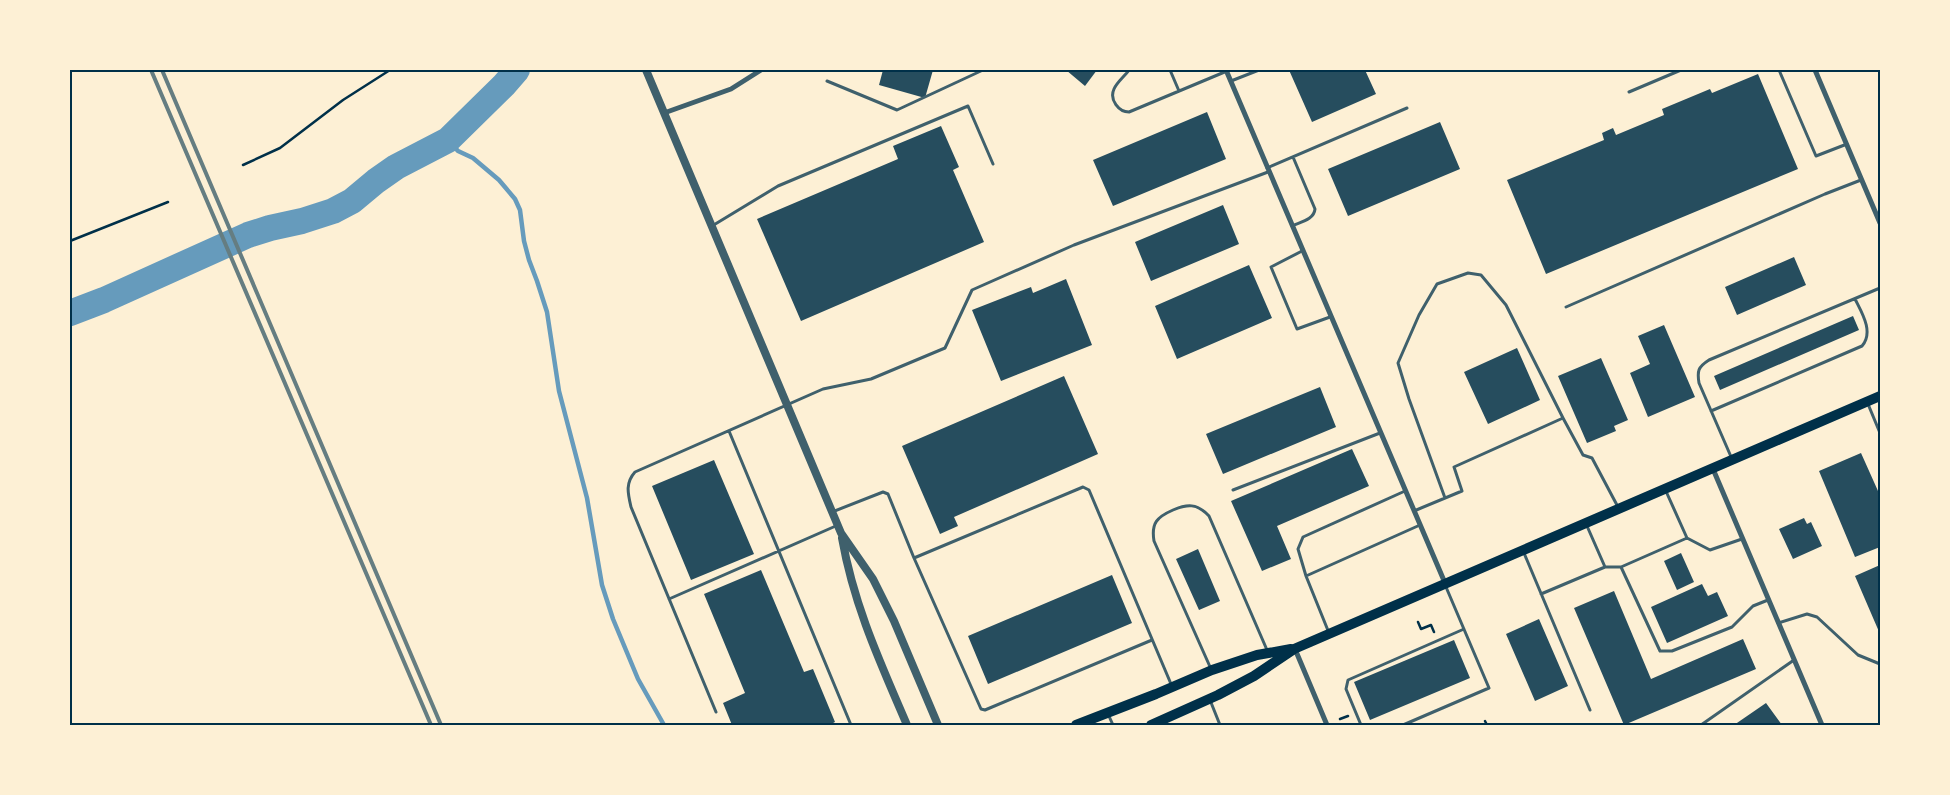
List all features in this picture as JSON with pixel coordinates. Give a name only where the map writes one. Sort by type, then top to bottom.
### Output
[{"type":"main road","points":[[1151,725],[1210,699],[1254,676],[1294,649],[1880,396]]},
{"type":"main road","points":[[1076,725],[1212,670],[1269,653],[1294,649]]},
{"type":"street","points":[[646,70],[838,525],[848,572],[862,616],[906,725]]},
{"type":"street","points":[[664,113],[731,89],[761,70]]},
{"type":"street","points":[[1226,70],[1445,583]]},
{"type":"street","points":[[1816,70],[1880,223]]},
{"type":"street","points":[[1713,468],[1822,725]]},
{"type":"street","points":[[841,534],[873,579],[894,621],[938,725]]},
{"type":"street","points":[[1294,649],[1327,725]]},
{"type":"lane","points":[[828,82],[897,110],[983,70]]},
{"type":"lane","points":[[1130,70],[1114,89],[1113,98],[1123,112],[1129,112],[1226,70]]},
{"type":"lane","points":[[1170,70],[1179,91]]},
{"type":"lane","points":[[1231,82],[1259,70]]},
{"type":"lane","points":[[1629,92],[1681,70]]},
{"type":"lane","points":[[1779,70],[1816,156],[1846,144]]},
{"type":"lane","points":[[711,226],[778,186],[968,106],[993,164]]},
{"type":"lane","points":[[716,712],[631,507],[627,488],[628,482],[635,472],[823,389],[871,379],[944,348],[972,290],[1074,245],[1268,170],[1293,156],[1407,108]]},
{"type":"lane","points":[[1292,226],[1312,217],[1315,209],[1293,156]]},
{"type":"lane","points":[[1566,307],[1825,194],[1862,180]]},
{"type":"lane","points":[[1302,251],[1271,266],[1297,329],[1330,317]]},
{"type":"lane","points":[[1445,498],[1398,363],[1419,316],[1437,284],[1468,273],[1481,275],[1506,305],[1583,456],[1592,458],[1619,509]]},
{"type":"lane","points":[[1732,459],[1699,383],[1697,373],[1700,366],[1709,360],[1880,288]]},
{"type":"lane","points":[[1711,411],[1862,346],[1867,341],[1868,334],[1855,299]]},
{"type":"lane","points":[[1866,401],[1880,433]]},
{"type":"lane","points":[[1414,511],[1462,491],[1454,467],[1562,418]]},
{"type":"lane","points":[[729,431],[851,725]]},
{"type":"lane","points":[[1233,490],[1380,433]]},
{"type":"lane","points":[[914,558],[1083,487],[1088,490],[1172,687]]},
{"type":"lane","points":[[1665,489],[1687,538],[1710,550],[1742,538]]},
{"type":"lane","points":[[1330,633],[1306,576],[1298,549],[1303,537],[1405,491]]},
{"type":"lane","points":[[832,512],[883,492],[888,494],[914,558],[981,709],[985,710],[1152,640]]},
{"type":"lane","points":[[1212,670],[1154,541],[1154,527],[1161,515],[1184,506],[1194,505],[1202,509],[1208,516],[1269,653]]},
{"type":"lane","points":[[1586,523],[1605,567]]},
{"type":"lane","points":[[669,599],[838,525]]},
{"type":"lane","points":[[1306,576],[1420,525]]},
{"type":"lane","points":[[1541,594],[1605,567],[1621,567],[1687,538]]},
{"type":"lane","points":[[1522,550],[1590,710]]},
{"type":"lane","points":[[1621,567],[1660,651],[1672,651],[1732,627],[1753,606],[1768,600]]},
{"type":"lane","points":[[1403,725],[1489,688],[1445,583]]},
{"type":"lane","points":[[1778,623],[1808,614],[1817,617],[1858,655],[1880,664]]},
{"type":"lane","points":[[1361,725],[1346,689],[1348,680],[1464,629]]},
{"type":"lane","points":[[1701,725],[1794,660]]},
{"type":"lane","points":[[1210,699],[1220,725]]},
{"type":"lane","points":[[1108,713],[1113,725]]},
{"type":"path","points":[[243,165],[280,148],[344,100],[390,70]]},
{"type":"path","points":[[70,242],[168,202]]},
{"type":"path","points":[[1418,622],[1421,630],[1431,625],[1434,632]]},
{"type":"path","points":[[1340,719],[1350,716]]},
{"type":"building","points":[[883,70],[933,70],[925,98],[879,85]]},
{"type":"building","points":[[1066,70],[1097,70],[1085,86]]},
{"type":"building","points":[[1289,70],[1365,70],[1376,94],[1312,122]]},
{"type":"building","points":[[1758,74],[1798,169],[1546,274],[1507,180],[1604,140],[1602,133],[1613,128],[1616,135],[1664,115],[1662,109],[1710,89],[1712,93]]},
{"type":"building","points":[[1207,112],[1226,159],[1113,206],[1093,160]]},
{"type":"building","points":[[1440,122],[1460,169],[1348,216],[1328,169]]},
{"type":"building","points":[[941,126],[959,167],[953,170],[984,242],[801,321],[757,219],[898,159],[893,146]]},
{"type":"building","points":[[1223,205],[1239,244],[1151,281],[1135,242]]},
{"type":"building","points":[[1794,257],[1806,285],[1737,315],[1725,287]]},
{"type":"building","points":[[1249,265],[1272,318],[1177,359],[1155,306]]},
{"type":"building","points":[[1066,279],[1092,345],[1001,381],[972,310],[1031,287],[1033,293]]},
{"type":"building","points":[[1853,316],[1859,330],[1720,390],[1714,376]]},
{"type":"building","points":[[1664,325],[1695,397],[1648,417],[1630,373],[1650,364],[1638,336]]},
{"type":"building","points":[[1517,348],[1540,400],[1488,424],[1464,372]]},
{"type":"building","points":[[1601,358],[1628,420],[1614,426],[1616,431],[1587,443],[1558,376]]},
{"type":"building","points":[[1064,376],[1098,454],[954,517],[958,526],[940,534],[902,446]]},
{"type":"building","points":[[1320,387],[1336,427],[1223,474],[1206,434]]},
{"type":"building","points":[[1352,449],[1369,486],[1277,526],[1291,559],[1262,571],[1231,501]]},
{"type":"building","points":[[1861,453],[1878,491],[1880,490],[1880,547],[1855,557],[1819,471]]},
{"type":"building","points":[[714,460],[754,554],[691,580],[652,486]]},
{"type":"building","points":[[1804,518],[1807,524],[1811,522],[1822,546],[1793,559],[1779,529]]},
{"type":"building","points":[[1198,549],[1220,601],[1199,610],[1176,559]]},
{"type":"building","points":[[1681,553],[1694,582],[1677,590],[1664,561]]},
{"type":"building","points":[[1880,565],[1880,634],[1855,576]]},
{"type":"building","points":[[761,570],[804,672],[813,669],[835,722],[829,725],[732,725],[723,703],[745,693],[704,594]]},
{"type":"building","points":[[1112,575],[1132,623],[988,684],[968,636]]},
{"type":"building","points":[[1702,584],[1708,596],[1717,592],[1728,616],[1667,643],[1651,607]]},
{"type":"building","points":[[1614,591],[1651,679],[1743,639],[1756,669],[1624,725],[1574,608]]},
{"type":"building","points":[[1539,619],[1568,686],[1535,701],[1506,634]]},
{"type":"building","points":[[1454,640],[1470,678],[1370,720],[1354,682]]},
{"type":"building","points":[[1766,703],[1782,725],[1734,725]]},
{"type":"waterway","points":[[70,313],[104,300],[248,235],[333,211],[352,201],[396,167],[448,140],[517,70]]},
{"type":"waterway","points":[[448,140],[458,151],[473,158],[499,180],[515,199],[520,210],[524,241],[529,260],[547,312],[559,391],[587,498],[602,585],[613,619],[638,679],[664,725]]},
{"type":"railway","points":[[151,70],[431,725]]},
{"type":"railway","points":[[162,70],[441,725]]}]
